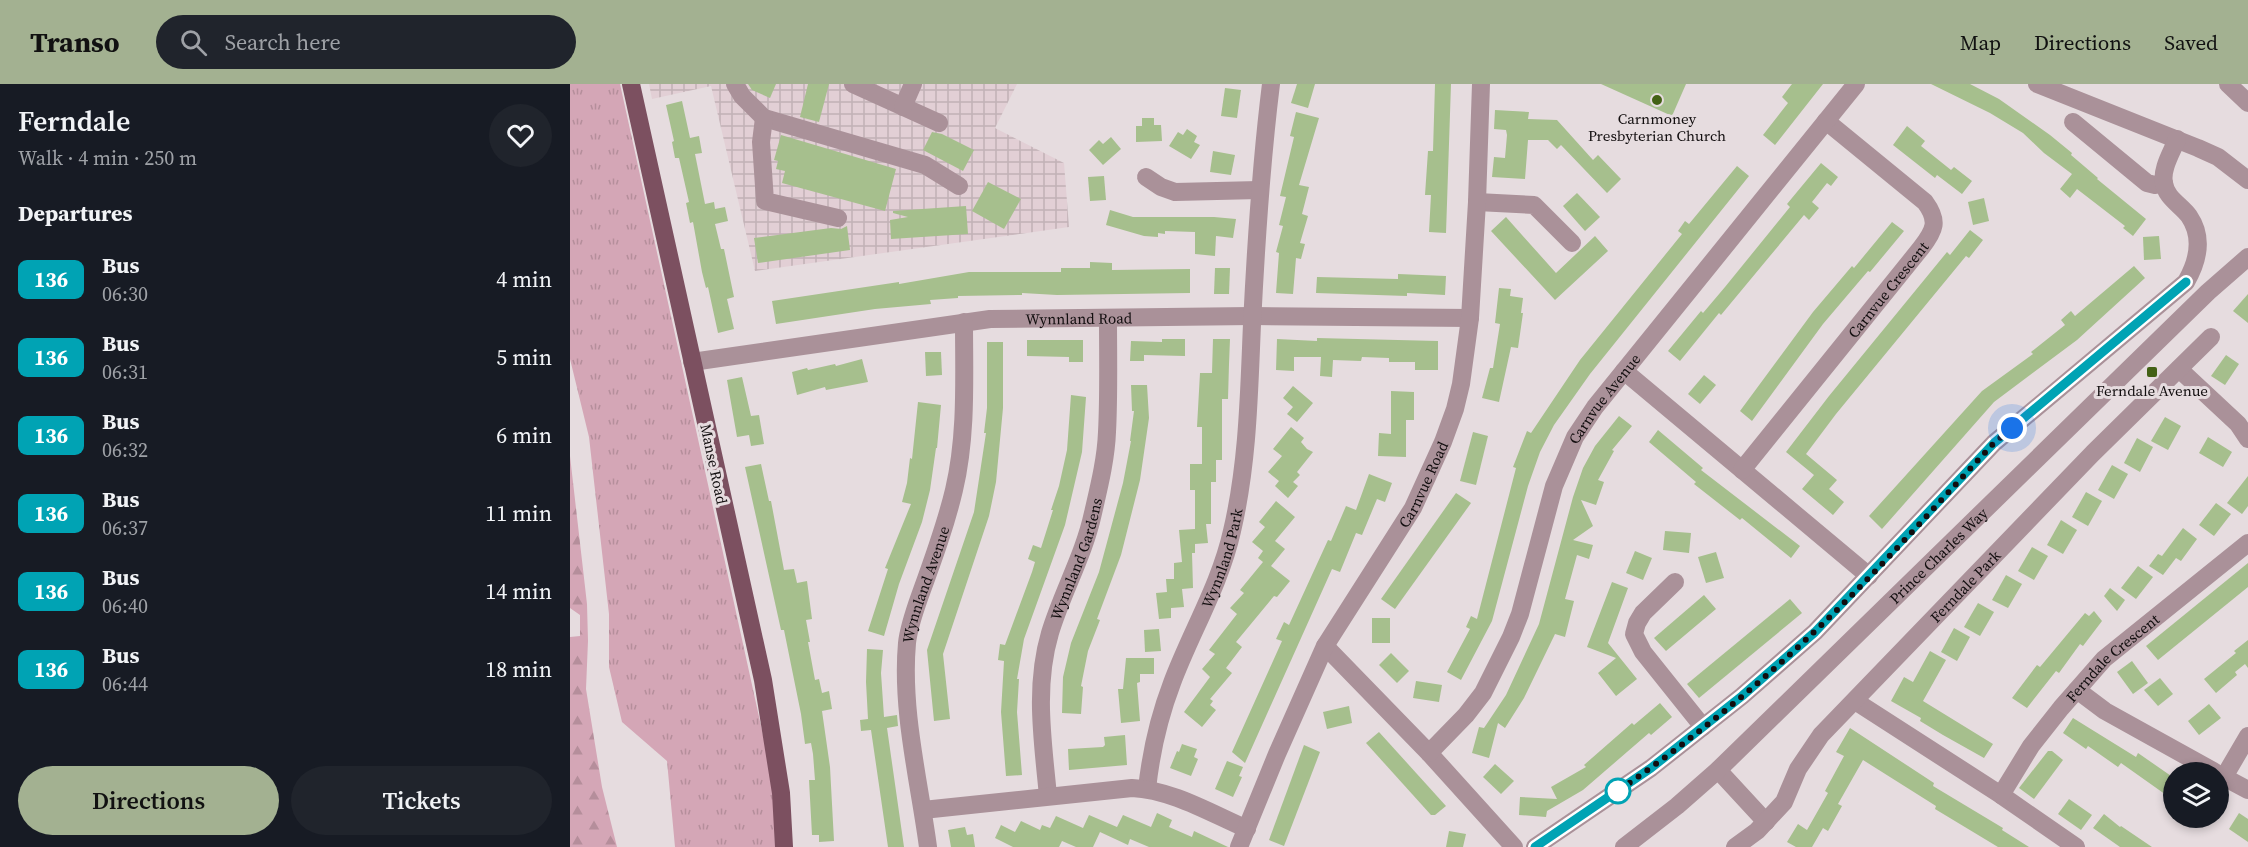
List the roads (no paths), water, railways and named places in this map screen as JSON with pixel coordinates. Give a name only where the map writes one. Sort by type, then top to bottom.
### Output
[{"type":"main road","name":"Manse Road","points":[[631,84],[769,712],[781,793],[784,847]]},
{"type":"street","points":[[735,84],[742,96],[764,118],[925,165],[959,186]]},
{"type":"street","points":[[854,84],[939,123]]},
{"type":"street","points":[[903,106],[913,84]]},
{"type":"street","name":"Wynnland Park","points":[[1147,789],[1150,756],[1166,700],[1222,569],[1232,531],[1245,453],[1259,190],[1271,84]]},
{"type":"street","name":"Carnvue Road","points":[[1239,847],[1277,754],[1326,646],[1408,516],[1431,470],[1455,409],[1461,384],[1470,318],[1481,84]]},
{"type":"street","name":"Carnvue Avenue","points":[[1429,753],[1466,715],[1483,693],[1511,637],[1520,614],[1542,526],[1563,462],[1582,427],[1624,371],[1856,84]]},
{"type":"street","points":[[2037,84],[2065,89],[2177,139],[2218,158],[2248,180]]},
{"type":"street","points":[[2228,84],[2248,104]]},
{"type":"street","points":[[764,118],[761,142],[765,201],[838,218]]},
{"type":"street","name":"Carnvue Crescent","points":[[1742,470],[1921,248],[1931,235],[1934,224],[1932,212],[1925,202],[1826,121]]},
{"type":"street","points":[[2073,122],[2146,183],[2156,185],[2164,183]]},
{"type":"street","points":[[1535,847],[1651,768],[1815,632],[1994,443],[2186,282],[2196,264],[2198,247],[2195,231],[2189,217],[2168,194],[2164,183],[2165,168],[2177,139]]},
{"type":"street","points":[[1146,177],[1161,187],[1175,192],[1259,190]]},
{"type":"street","points":[[1477,202],[1534,205],[1572,243]]},
{"type":"street","name":"Prince Charles Way","points":[[1624,847],[1677,806],[1718,770],[2208,292],[2248,256]]},
{"type":"street","name":"Wynnland Road","points":[[693,362],[990,319],[1252,316],[1470,318]]},
{"type":"street","name":"Wynnland Gardens","points":[[1048,796],[1039,711],[1043,665],[1050,632],[1080,557],[1093,517],[1101,477],[1107,435],[1108,318]]},
{"type":"street","name":"Wynnland Avenue","points":[[928,847],[908,702],[907,641],[943,528],[959,463],[964,420],[964,322]]},
{"type":"street","name":"Ferndale Park","points":[[1735,847],[1757,831],[1784,802],[1798,769],[1821,735],[2093,453],[2211,337]]},
{"type":"street","points":[[2179,369],[2238,424],[2248,439]]},
{"type":"street","points":[[1624,371],[1869,576]]},
{"type":"street","name":"Ferndale Crescent","points":[[2001,795],[2031,746],[2104,659],[2248,543]]},
{"type":"street","points":[[1675,582],[1643,613],[1634,634],[1643,652],[1703,727]]},
{"type":"street","points":[[1326,646],[1429,753],[1514,847]]},
{"type":"street","points":[[2077,690],[2105,711],[2196,762]]},
{"type":"street","points":[[1854,701],[2001,795],[2076,847]]},
{"type":"street","points":[[2229,762],[2248,736]]},
{"type":"street","points":[[1718,770],[1766,822]]},
{"type":"street","points":[[2229,780],[2248,790]]},
{"type":"street","points":[[923,810],[1120,789],[1147,789],[1169,795],[1247,829]]},
{"type":"place","name":"Carnmoney Presbyterian Church","points":[[1657,100]]},
{"type":"place","name":"Ferndale Avenue","points":[[2152,372]]}]
